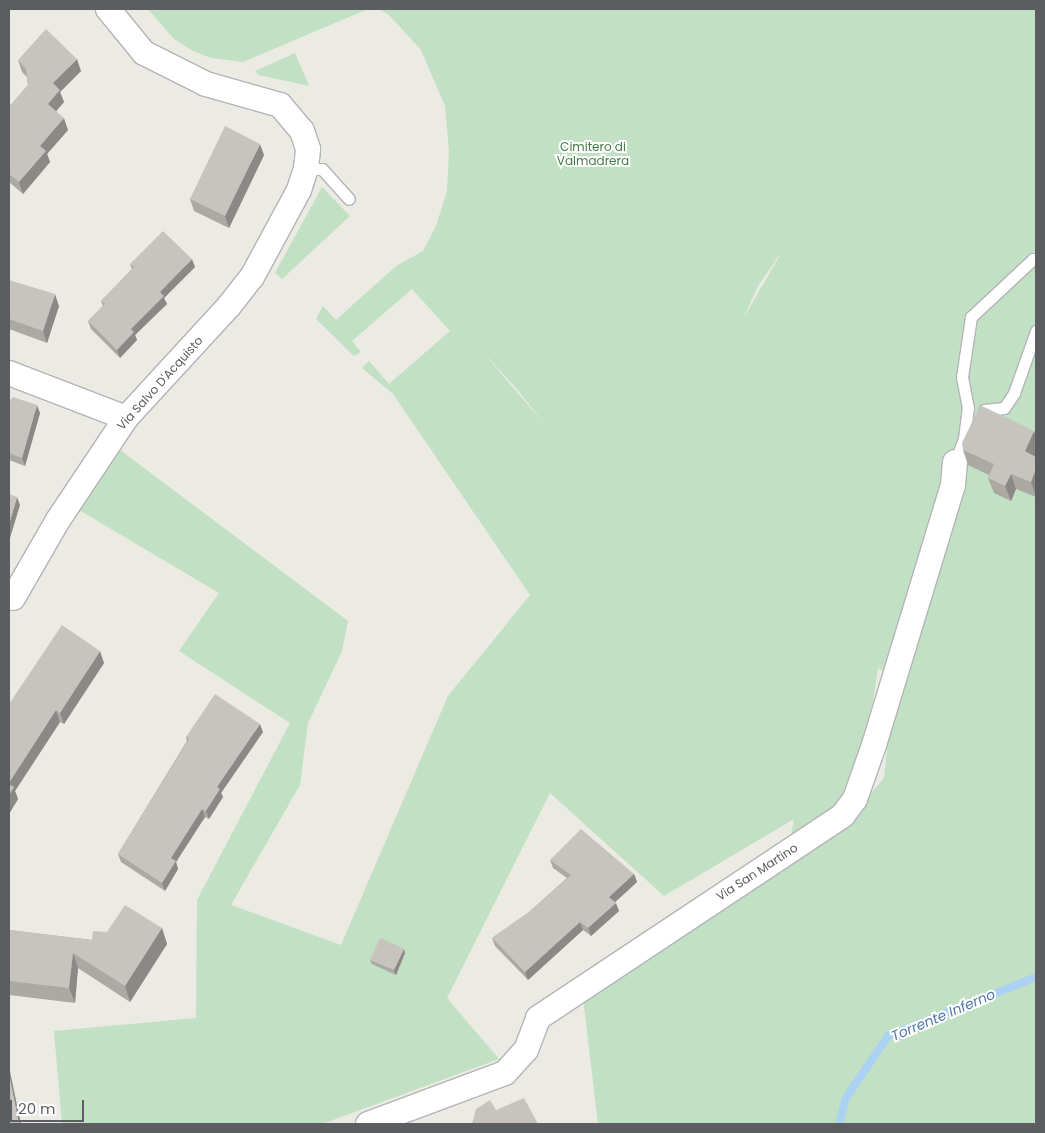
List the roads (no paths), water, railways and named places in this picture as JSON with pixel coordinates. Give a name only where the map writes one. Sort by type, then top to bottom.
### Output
[{"type":"street","name":"Via Salvo D'Acquisto","points":[[12,598],[58,520],[126,418],[229,306],[252,277],[299,190],[306,169],[308,149],[302,131],[280,105],[206,84],[144,53],[108,9]]},
{"type":"street","points":[[9,373],[126,418]]},
{"type":"street","name":"Via San Martino","points":[[368,1124],[505,1073],[526,1050],[538,1018],[843,815],[855,799],[874,745],[953,484],[955,462]]},
{"type":"lane","points":[[306,169],[322,169],[349,199]]},
{"type":"lane","points":[[955,462],[964,439],[967,416],[962,377],[971,317],[1033,259],[1036,259]]},
{"type":"lane","points":[[984,410],[1004,408],[1014,393],[1036,331]]},
{"type":"waterway","name":"Torrente Inferno","points":[[839,1124],[846,1098],[888,1036],[1036,977]]},
{"type":"park label","name":"Cimitero di Valmadrera","points":[[593,154]]}]
